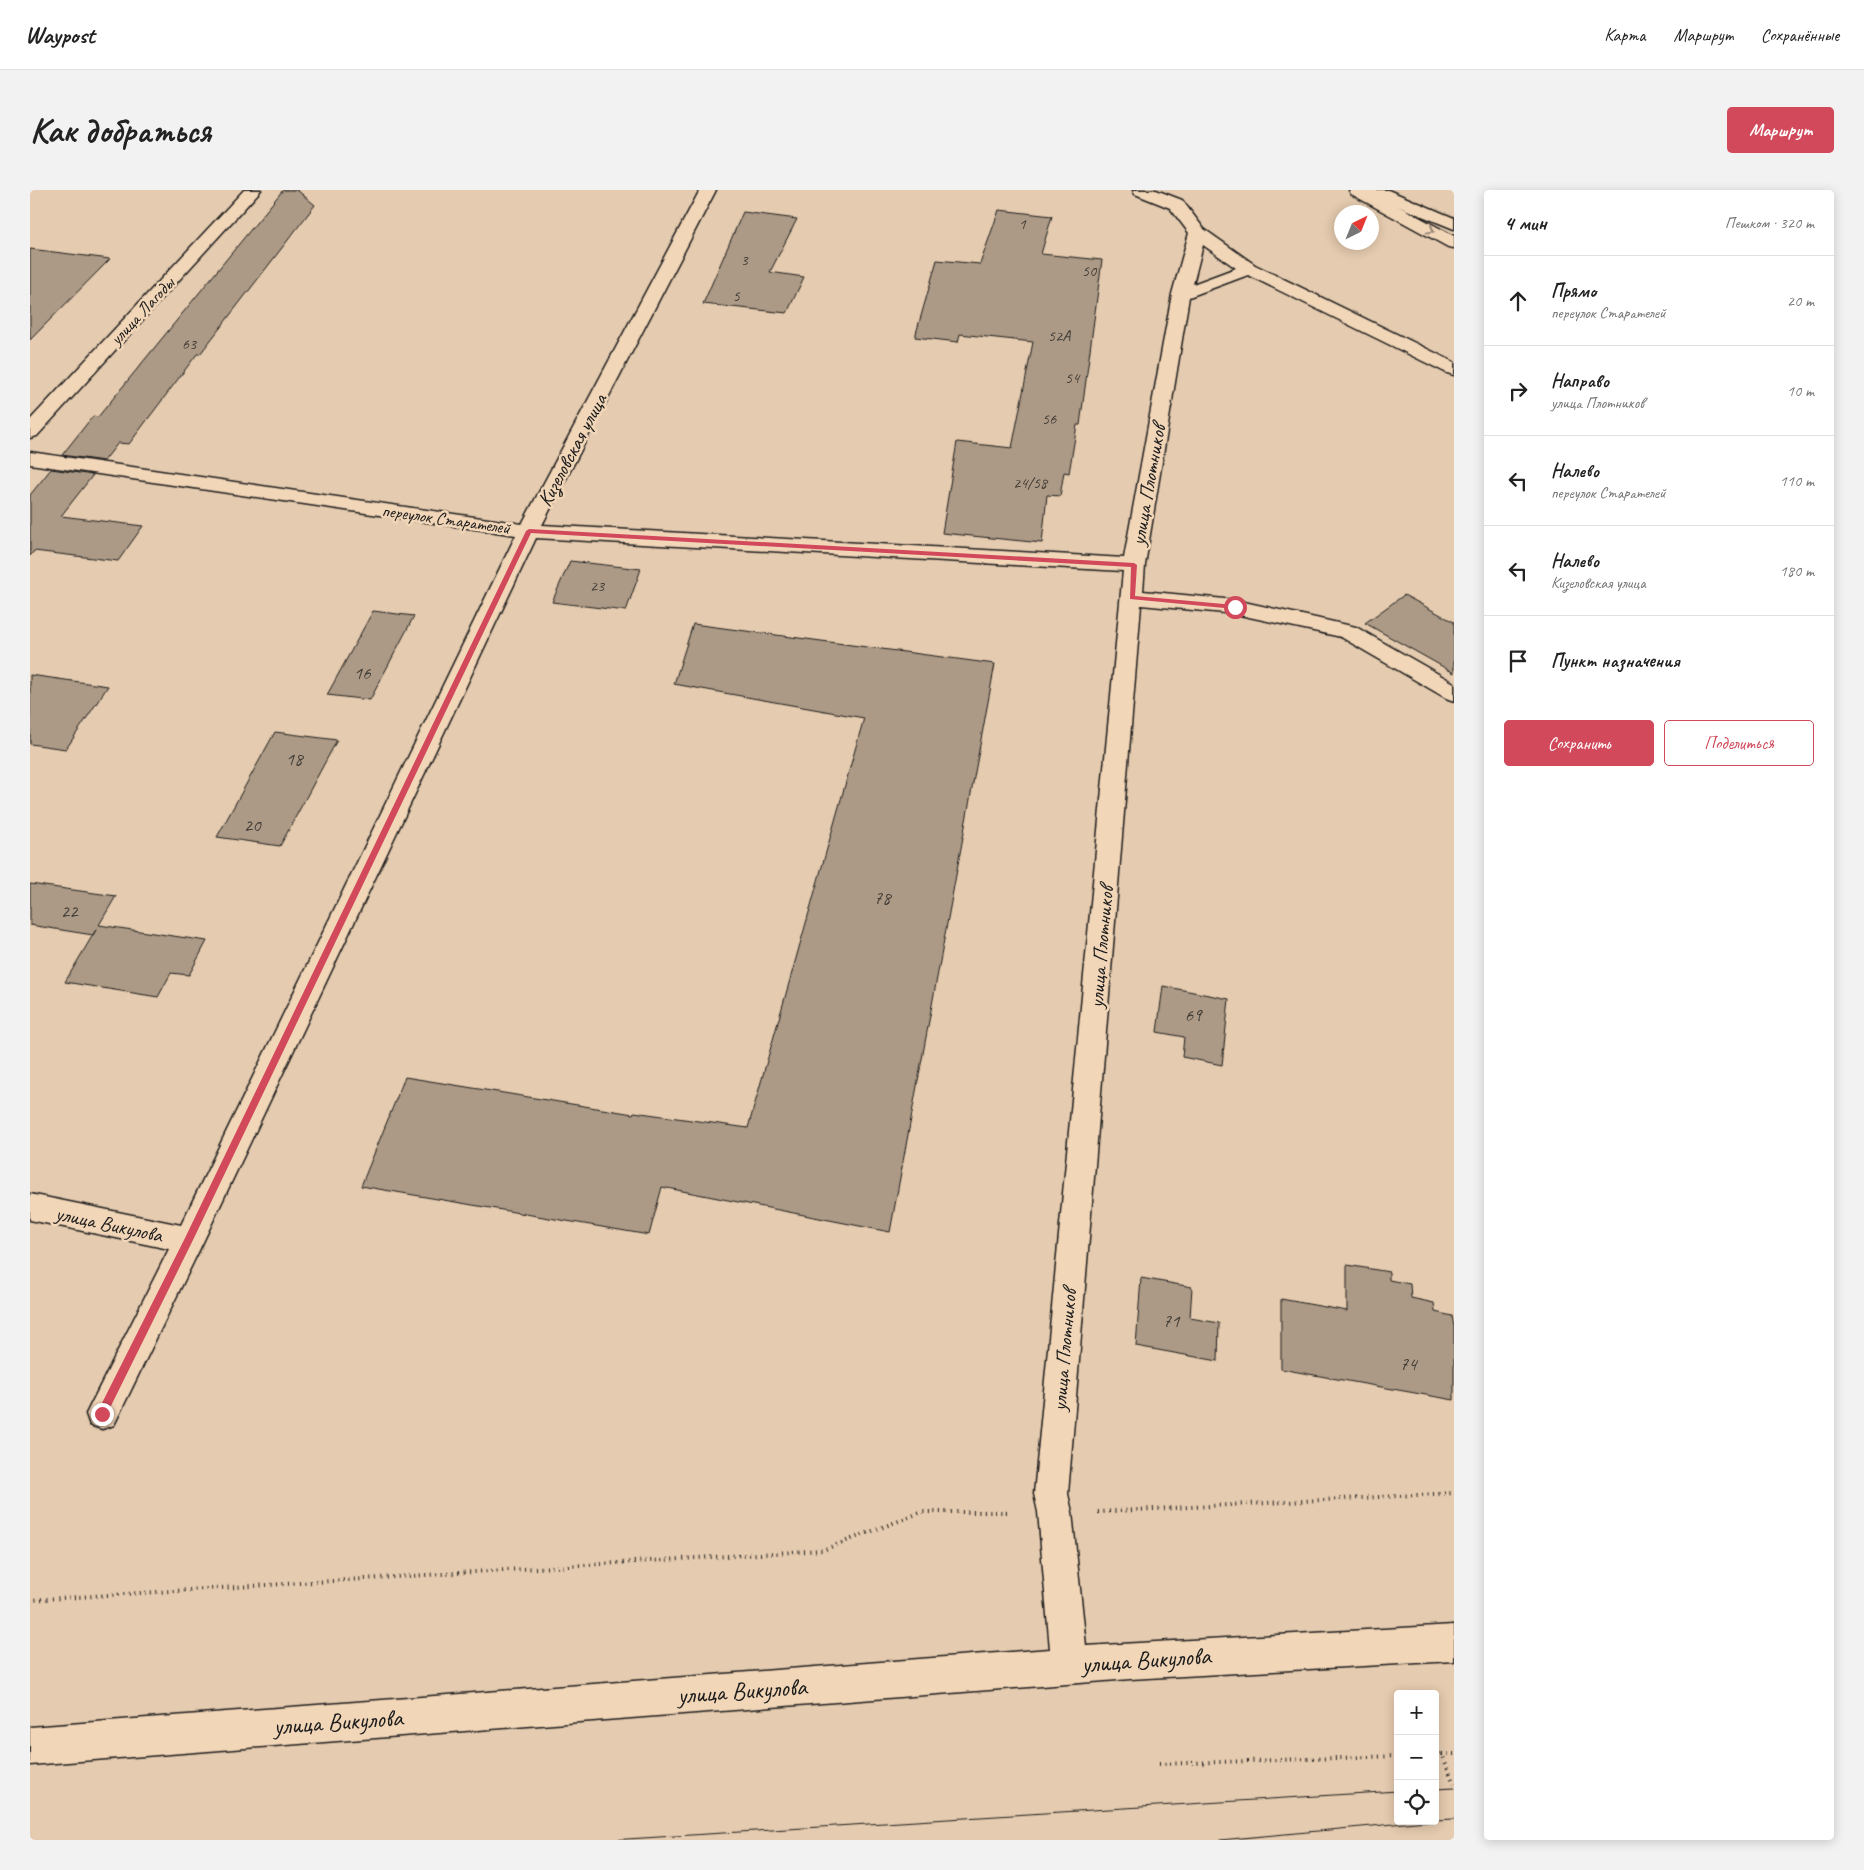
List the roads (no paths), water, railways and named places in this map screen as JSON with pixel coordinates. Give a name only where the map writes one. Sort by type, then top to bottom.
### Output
[{"type":"street","name":"улица Лагоды","points":[[30,432],[253,190]]},
{"type":"street","name":"Кизеловская улица","points":[[102,1414],[189,1240],[529,531],[708,190]]},
{"type":"street","points":[[1141,190],[1176,204],[1198,233],[1249,269],[1454,369]]},
{"type":"street","points":[[1357,190],[1454,243]]},
{"type":"street","points":[[1374,190],[1454,224]]},
{"type":"street","name":"улица Плотников","points":[[1070,1665],[1055,1512],[1051,1494],[1134,565],[1181,294],[1198,233]]},
{"type":"street","points":[[1181,294],[1249,269]]},
{"type":"street","name":"переулок Старателей","points":[[30,458],[529,531],[1134,565]]},
{"type":"street","points":[[1132,598],[1235,607],[1348,632],[1454,692]]},
{"type":"street","name":"улица Викулова","points":[[30,1207],[189,1240]]},
{"type":"street","name":"улица Викулова","points":[[30,1746],[1070,1665],[1454,1643]]},
{"type":"tram line","points":[[1439,1789],[1454,1788]]},
{"type":"tram line","points":[[611,1840],[1394,1791]]},
{"type":"tram line","points":[[1439,1820],[1454,1819]]},
{"type":"tram line","points":[[1220,1840],[1394,1824]]}]
